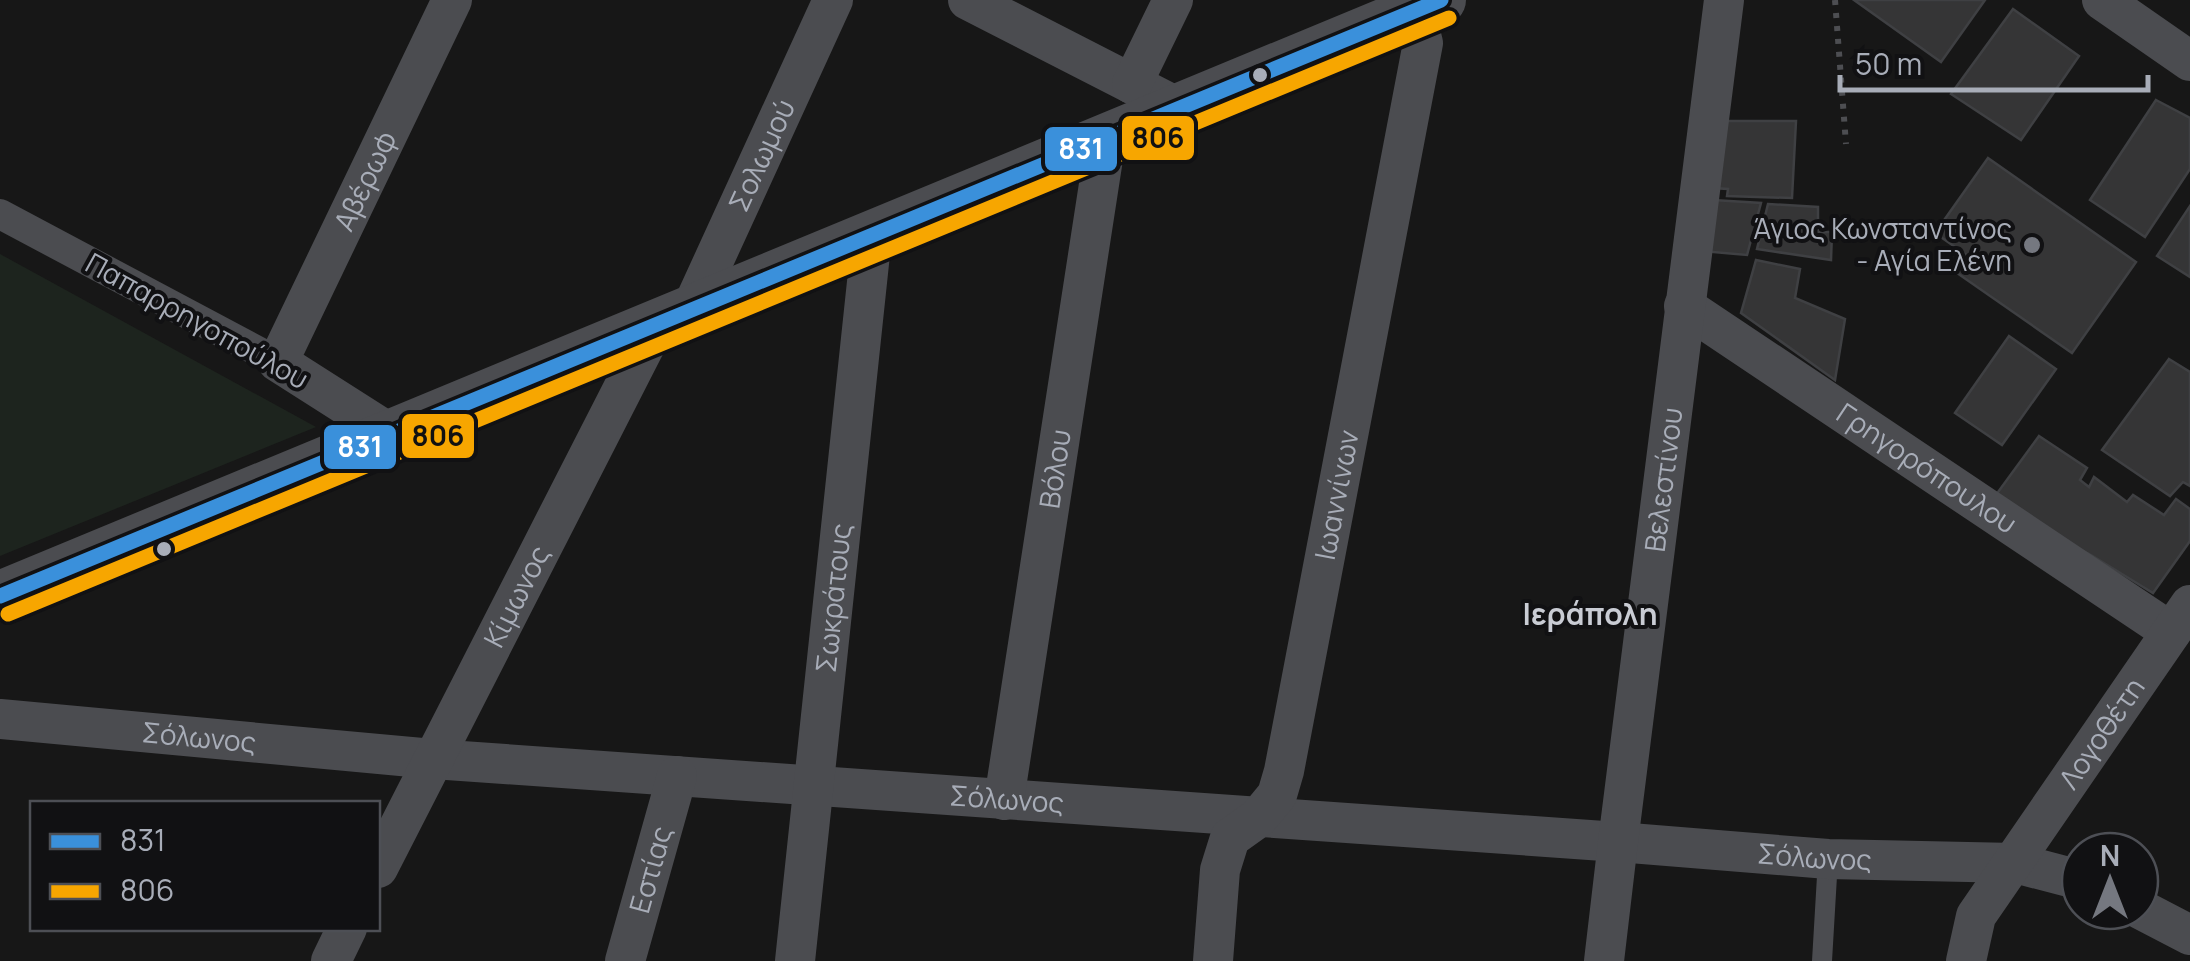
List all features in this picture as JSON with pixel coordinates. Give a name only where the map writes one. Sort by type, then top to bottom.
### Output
[{"type":"street","name":"Αβέρωφ","points":[[278,362],[452,0]]},
{"type":"street","name":"Σολωμού","points":[[674,317],[833,0]]},
{"type":"street","points":[[968,0],[1179,108]]},
{"type":"street","points":[[1132,84],[1172,0]]},
{"type":"street","name":"Βελεστίνου","points":[[1604,961],[1724,0]]},
{"type":"street","points":[[2102,0],[2190,61]]},
{"type":"street","points":[[0,596],[1428,5]]},
{"type":"street","name":"Ιωαννίνων","points":[[1212,961],[1220,870],[1230,838],[1258,818],[1278,796],[1284,771],[1428,5]]},
{"type":"street","name":"Βόλου","points":[[1004,800],[1106,138]]},
{"type":"street","name":"Παπαρρηγοπούλου","points":[[0,214],[278,362],[391,434]]},
{"type":"street","name":"Σωκράτους","points":[[794,961],[872,235]]},
{"type":"street","name":"Γρηγορόπουλου","points":[[1684,306],[2180,618]]},
{"type":"street","name":"Κίμωνος","points":[[380,864],[433,759],[674,317]]},
{"type":"street","name":"Λογοθέτη","points":[[1966,961],[1976,916],[2180,618]]},
{"type":"street","name":"Σόλωνος","points":[[0,719],[433,759],[1828,859],[2015,863],[2060,875]]},
{"type":"street","name":"Εστίας","points":[[625,961],[678,776]]},
{"type":"street","points":[[2160,920],[2190,936]]},
{"type":"street","points":[[331,961],[346,931]]},
{"type":"lane","points":[[1822,961],[1828,859]]},
{"type":"path","points":[[1835,0],[1846,144]]},
{"type":"shaded area","points":[[0,254],[316,427],[0,556]]},
{"type":"building","points":[[1854,0],[1985,0],[1941,62]]},
{"type":"building","points":[[2013,9],[2079,56],[2021,140],[1951,94]]},
{"type":"building","points":[[2156,100],[2190,118],[2190,169],[2145,237],[2090,200]]},
{"type":"building","points":[[1721,121],[1796,121],[1792,198],[1727,196],[1728,189],[1713,188]]},
{"type":"building","name":"Άγιος Κωνσταντίνος - Αγία Ελένη","points":[[1988,158],[2136,262],[2072,353],[1957,273],[1968,256],[1935,233]]},
{"type":"building","points":[[1713,200],[1761,203],[1747,255],[1701,251]]},
{"type":"building","points":[[1768,204],[1818,207],[1818,232],[1832,232],[1831,260],[1757,249]]},
{"type":"building","points":[[2190,206],[2190,277],[2157,256]]},
{"type":"building","points":[[1756,260],[1800,269],[1795,298],[1845,319],[1835,380],[1741,313]]},
{"type":"building","points":[[2009,336],[2056,369],[2002,445],[1955,413]]},
{"type":"building","points":[[2169,359],[2190,372],[2190,486],[2183,482],[2170,496],[2102,450]]},
{"type":"building","points":[[2039,436],[2087,468],[2080,480],[2089,487],[2094,477],[2127,502],[2133,495],[2164,515],[2176,499],[2190,509],[2190,541],[2153,593],[2091,555],[1990,503]]},
{"type":"transit line","name":"831","points":[[0,596],[1441,0]]},
{"type":"transit line","name":"806","points":[[8,614],[1449,18]]},
{"type":"place","name":"Άγιος Κωνσταντίνος - Αγία Ελένη","points":[[2032,245]]},
{"type":"district","name":"Ιεράπολη","points":[[1590,615]]}]
